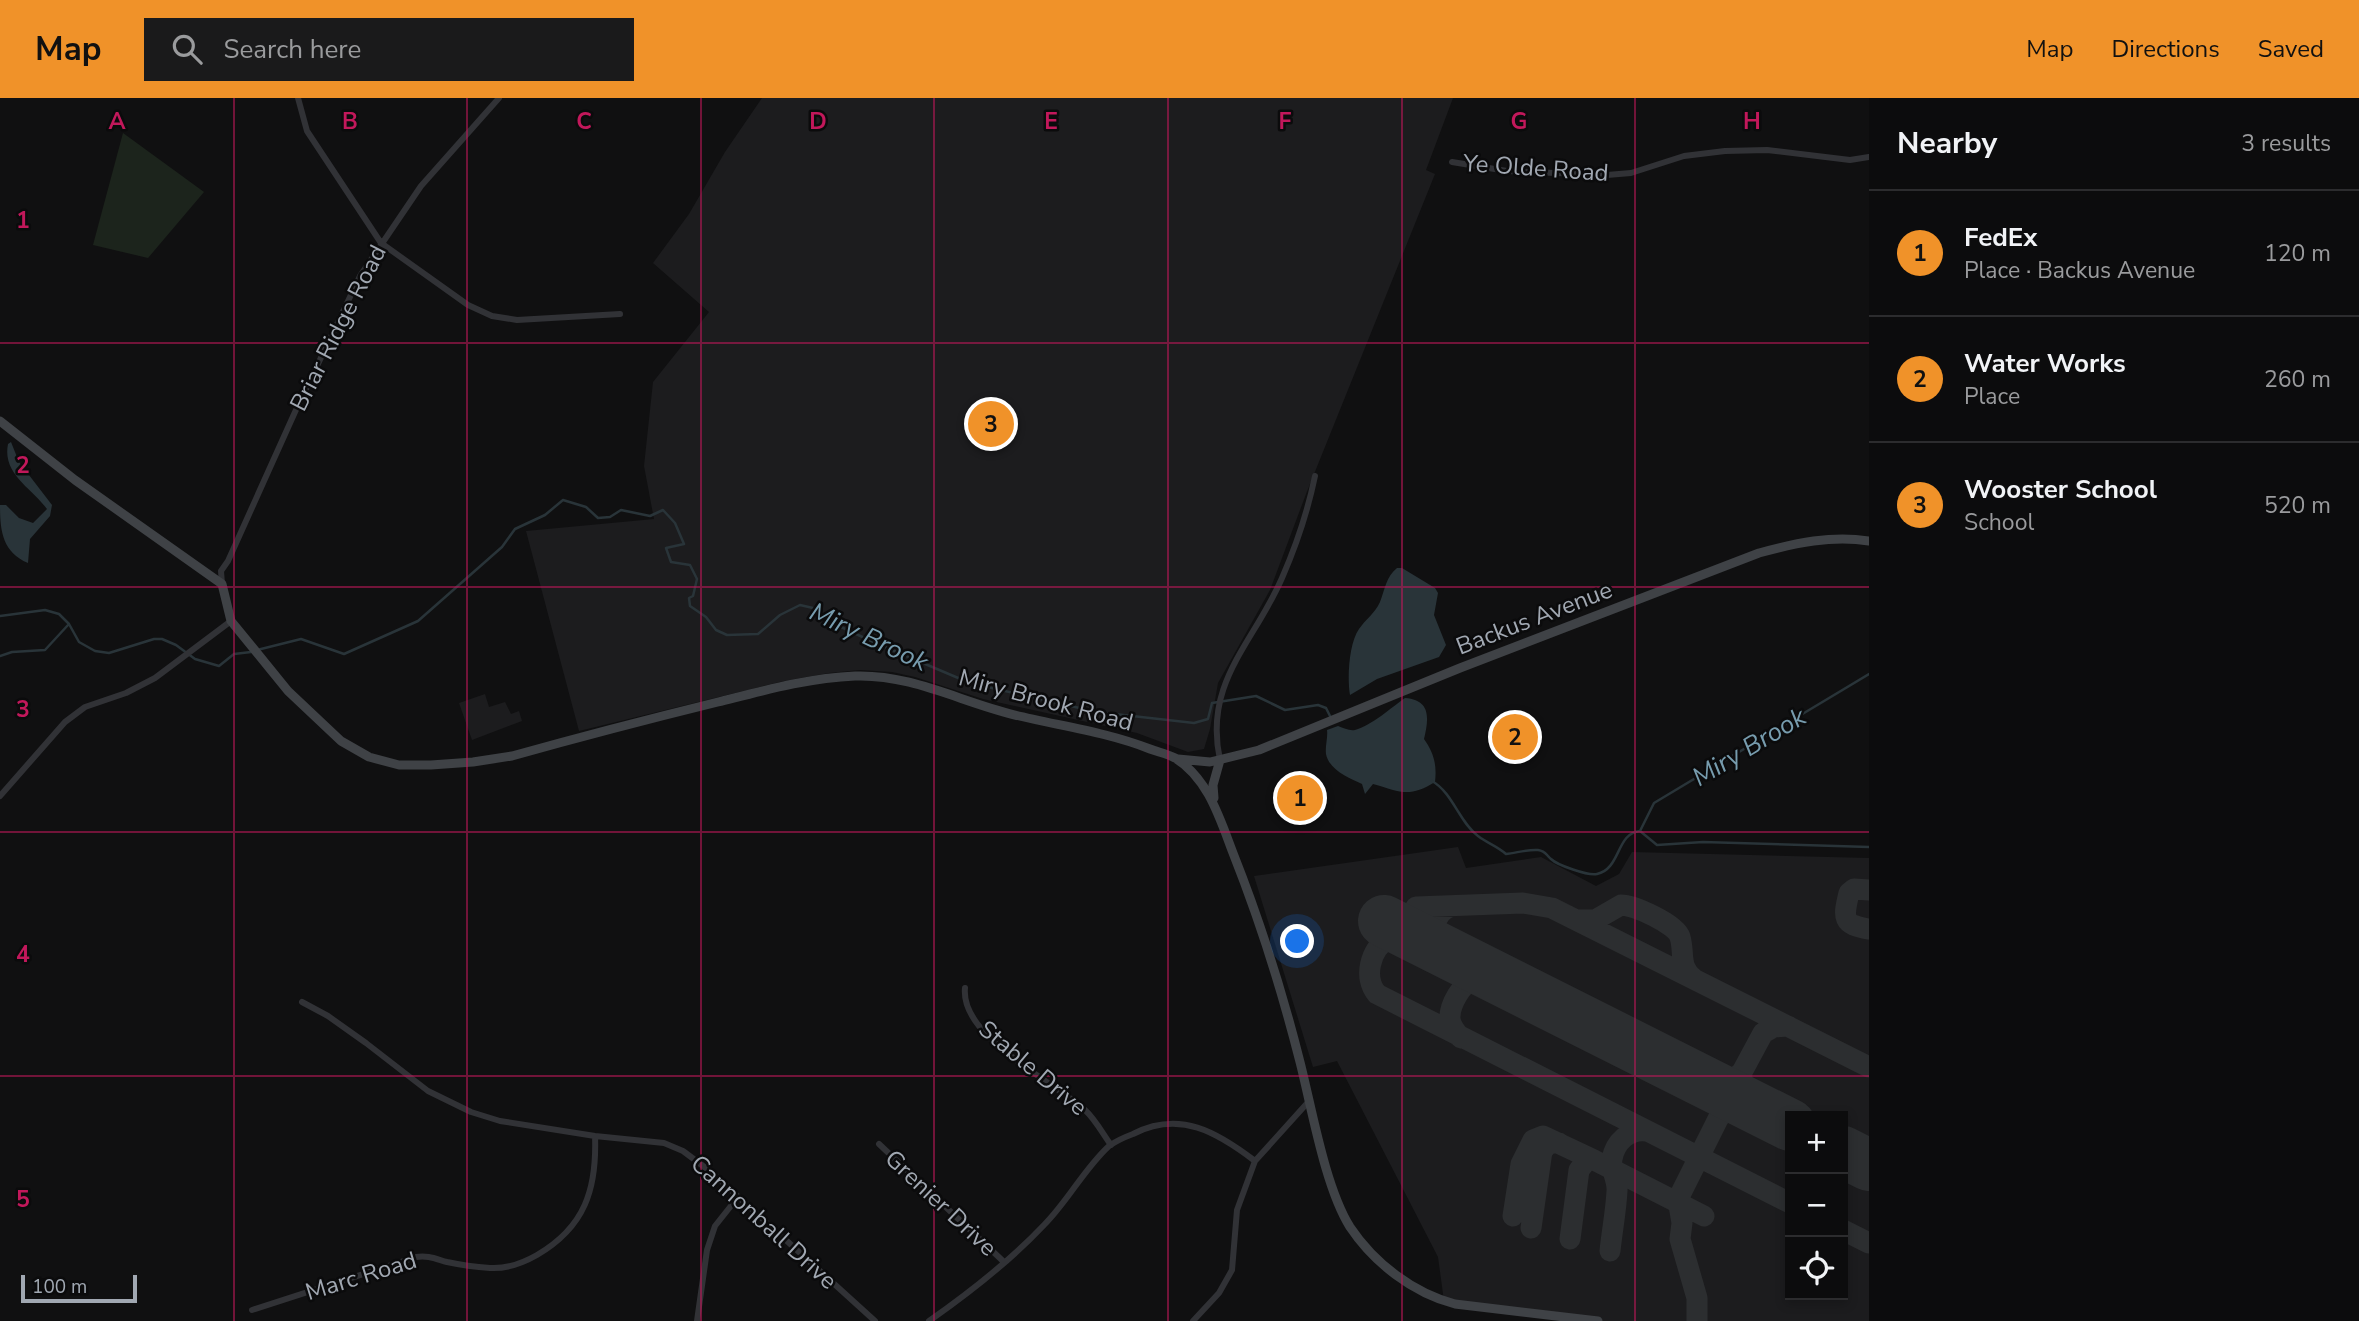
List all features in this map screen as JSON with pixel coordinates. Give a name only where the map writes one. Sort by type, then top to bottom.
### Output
[{"type":"main road","points":[[0,421],[75,480],[222,584]]},
{"type":"main road","name":"Backus Avenue","points":[[1176,759],[1190,762],[1220,760],[1259,750],[1460,668],[1759,553],[1787,545],[1823,540],[1869,541]]},
{"type":"main road","name":"Miry Brook Road","points":[[222,584],[231,621],[288,691],[341,741],[369,757],[399,765],[462,763],[512,756],[759,692],[826,679],[862,676],[882,676],[913,682],[989,709],[1118,737],[1176,759],[1197,779],[1215,807],[1267,947],[1327,1167],[1349,1225],[1368,1250],[1415,1288],[1434,1298],[1455,1304],[1598,1321]]},
{"type":"main road","points":[[1215,807],[1213,785],[1220,760]]},
{"type":"street","points":[[298,98],[307,131],[381,243],[468,305],[492,316],[517,320],[620,314]]},
{"type":"street","name":"Briar Ridge Road","points":[[222,584],[220,571],[228,561],[360,276],[421,186],[499,98]]},
{"type":"street","name":"Ye Olde Road","points":[[1452,162],[1507,171],[1607,175],[1631,173],[1684,156],[1725,151],[1766,150],[1850,160],[1869,157]]},
{"type":"street","points":[[1220,760],[1217,747],[1219,707],[1228,673],[1265,615],[1283,577],[1315,476]]},
{"type":"street","points":[[0,796],[65,722],[85,707],[126,693],[180,661],[231,621]]},
{"type":"street","name":"Stable Drive","points":[[965,988],[964,999],[969,1012],[982,1029],[1005,1051],[1086,1111],[1111,1145]]},
{"type":"street","name":"Cannonball Drive","points":[[302,1002],[328,1016],[428,1091],[471,1112],[499,1121],[595,1136],[664,1143],[683,1151],[712,1172],[874,1321]]},
{"type":"street","points":[[1193,1321],[1219,1293],[1232,1270],[1237,1209],[1255,1161],[1310,1100]]},
{"type":"street","points":[[929,1321],[1004,1262],[1045,1224],[1111,1145],[1138,1131],[1177,1122],[1227,1140],[1255,1161]]},
{"type":"street","name":"Marc Road","points":[[252,1310],[426,1255],[444,1261],[494,1268],[512,1266],[528,1260],[560,1239],[583,1212],[592,1184],[596,1154],[595,1136]]},
{"type":"street","name":"Grenier Drive","points":[[879,1144],[1004,1262]]},
{"type":"street","points":[[697,1321],[707,1250],[715,1226],[738,1197]]},
{"type":"shaded area","points":[[762,98],[1453,98],[1426,170],[1435,174],[1270,590],[1218,683],[1204,749],[1188,752],[1137,733],[983,699],[915,677],[860,670],[784,681],[579,731],[526,531],[654,519],[644,466],[653,382],[709,312],[653,263],[689,214],[725,152]]},
{"type":"shaded area","points":[[123,133],[204,192],[148,258],[93,245]]},
{"type":"shaded area","points":[[11,442],[19,462],[52,505],[50,516],[30,539],[28,563],[13,553],[4,539],[0,505],[6,505],[19,518],[33,523],[47,509],[9,464],[8,444]]},
{"type":"shaded area","points":[[1397,568],[1402,568],[1435,588],[1438,593],[1434,615],[1446,645],[1439,657],[1377,679],[1350,695],[1353,643],[1362,625],[1378,606],[1388,579]]},
{"type":"shaded area","points":[[485,694],[489,707],[505,702],[511,714],[519,711],[522,721],[472,740],[459,703]]},
{"type":"shaded area","points":[[1405,698],[1420,702],[1426,711],[1424,739],[1434,759],[1435,782],[1411,792],[1373,784],[1365,794],[1362,784],[1340,773],[1328,760],[1327,730],[1338,726],[1351,730],[1361,728]]},
{"type":"shaded area","points":[[1458,847],[1466,868],[1541,857],[1596,886],[1619,874],[1632,852],[1869,858],[1869,1321],[1574,1321],[1444,1301],[1438,1257],[1337,1061],[1313,1067],[1254,876]]},
{"type":"waterway","name":"Miry Brook","points":[[257,650],[301,639],[344,654],[418,621],[502,547],[515,529],[545,515],[563,500],[586,507],[598,518],[610,517],[621,510],[650,516],[663,510],[675,523],[684,544],[666,548],[671,562],[690,565],[697,579],[693,596],[689,598],[690,606],[706,617],[716,630],[727,635],[758,634],[780,615],[800,605],[813,608],[839,626],[871,641],[970,683],[1097,712],[1194,723],[1208,719],[1212,703],[1256,696],[1285,710],[1318,705],[1326,708],[1331,718]]},
{"type":"waterway","name":"Miry Brook","points":[[0,616],[45,610],[59,614],[69,624],[79,642],[95,651],[109,653],[162,639],[176,645],[195,659],[219,666],[234,654],[251,652]]},
{"type":"waterway","points":[[0,656],[12,652],[45,650],[68,625]]},
{"type":"waterway","name":"Miry Brook","points":[[1640,831],[1654,803],[1869,674]]},
{"type":"waterway","name":"Miry Brook","points":[[1432,781],[1445,793],[1471,830],[1506,854],[1541,851],[1559,864],[1587,873],[1605,871],[1627,838],[1640,831],[1657,845],[1703,842],[1869,847]]},
{"type":"taxiway","points":[[1869,890],[1854,889],[1849,893],[1846,909],[1849,922],[1869,929]]},
{"type":"taxiway","points":[[1416,907],[1523,903],[1552,908],[1869,1067]]},
{"type":"taxiway","points":[[1578,920],[1595,920],[1621,905],[1654,916],[1677,932],[1684,964],[1694,979]]},
{"type":"taxiway","points":[[1451,955],[1437,936],[1436,922],[1444,910],[1452,906]]},
{"type":"taxiway","points":[[1412,935],[1392,937],[1377,949],[1370,972],[1370,980],[1377,994],[1785,1200]]},
{"type":"taxiway","points":[[1461,1038],[1450,1019],[1457,995],[1475,978],[1497,977]]},
{"type":"taxiway","points":[[1750,1105],[1741,1090],[1742,1072],[1763,1033],[1774,1027],[1788,1026]]},
{"type":"taxiway","points":[[1708,1084],[1729,1083],[1742,1072]]},
{"type":"taxiway","points":[[1697,1321],[1697,1298],[1680,1239],[1682,1223],[1678,1199],[1719,1117],[1732,1107],[1750,1105]]},
{"type":"taxiway","points":[[1610,1251],[1617,1191],[1612,1163],[1614,1153],[1620,1142],[1629,1134],[1646,1131]]},
{"type":"taxiway","points":[[1513,1216],[1521,1164],[1533,1140],[1543,1136],[1594,1160]]},
{"type":"taxiway","points":[[1531,1228],[1542,1151],[1549,1143],[1559,1143]]},
{"type":"taxiway","points":[[1570,1239],[1579,1170],[1587,1160],[1594,1160],[1704,1216]]},
{"type":"taxiway","points":[[1848,1232],[1869,1243]]},
{"type":"runway","points":[[1384,921],[1785,1122]]},
{"type":"runway","points":[[1848,1154],[1869,1165]]},
{"type":"place","name":"Wooster School","points":[[991,424]]},
{"type":"place","name":"Water Works","points":[[1515,737]]},
{"type":"place","name":"FedEx","points":[[1300,798]]}]
